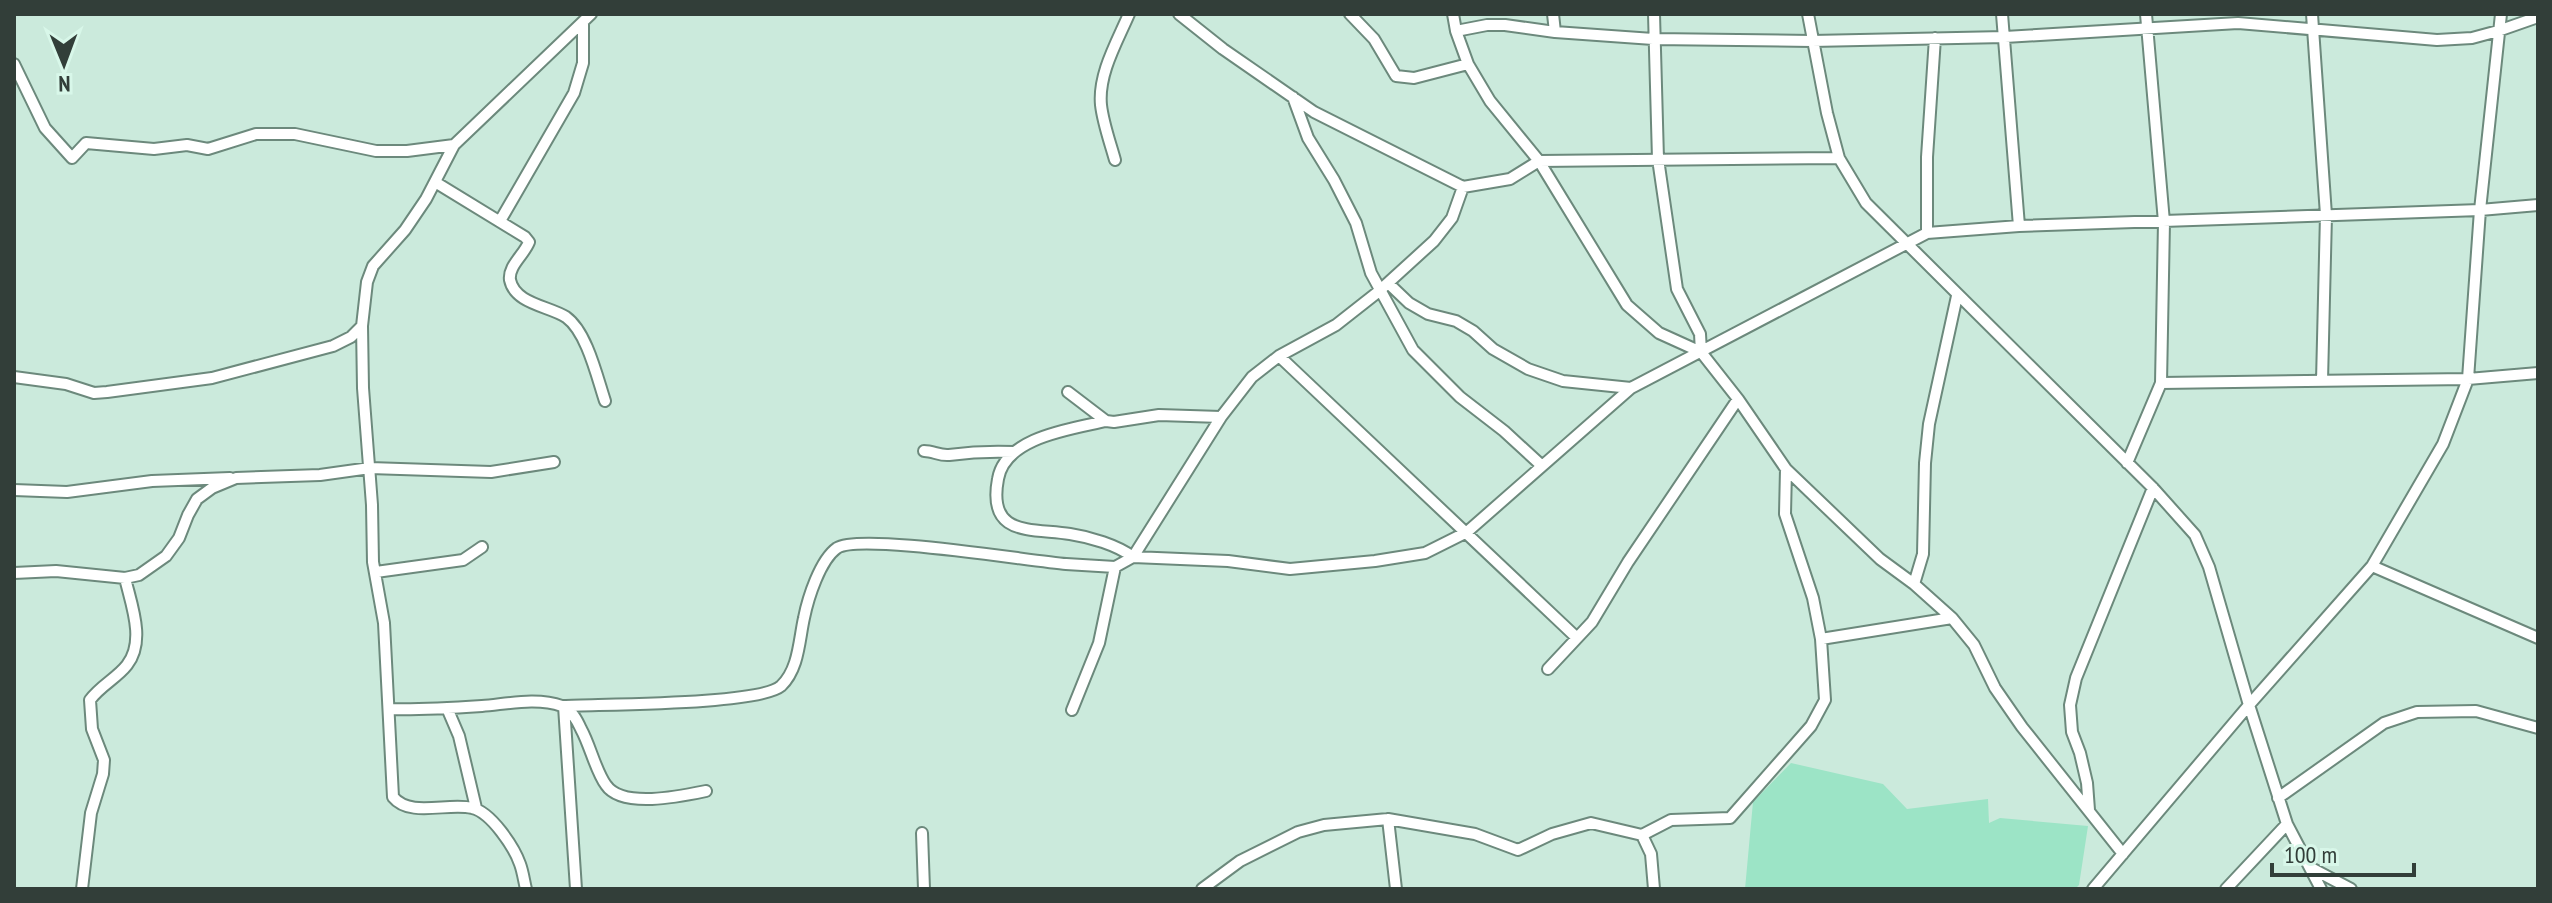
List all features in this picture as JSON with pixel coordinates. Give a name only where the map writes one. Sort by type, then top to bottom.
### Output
[{"type":"street","points":[[1115,160],[1103,116],[1101,93],[1107,64],[1129,14]]},
{"type":"street","points":[[1179,14],[1223,49],[1314,112],[1463,187],[1510,179],[1539,161],[1839,158]]},
{"type":"street","points":[[1350,14],[1374,39],[1396,76],[1414,78],[1468,64]]},
{"type":"street","points":[[1453,14],[1468,64],[1490,101],[1539,161],[1627,305],[1659,333],[1701,352],[1786,469],[1880,559],[1952,618],[1974,645],[1995,688],[2022,727],[2123,854]]},
{"type":"street","points":[[1553,14],[1555,32]]},
{"type":"street","points":[[1654,14],[1658,159],[1677,289],[1700,334],[1701,352]]},
{"type":"street","points":[[1808,14],[1839,158],[1866,203],[2153,488],[2195,535],[2209,567],[2287,824],[2321,889]]},
{"type":"street","points":[[2002,14],[2019,226]]},
{"type":"street","points":[[2127,463],[2161,383],[2164,222],[2146,14]]},
{"type":"street","points":[[2312,14],[2326,215],[2322,381]]},
{"type":"street","points":[[2093,889],[2372,566],[2443,444],[2468,379],[2480,210],[2501,14]]},
{"type":"street","points":[[1456,31],[1505,25],[1653,39],[1812,41],[2005,37],[2238,23],[2437,40],[2472,38],[2538,17]]},
{"type":"street","points":[[526,889],[520,862],[500,828],[476,808],[412,807],[397,802],[393,797],[384,623],[373,562],[362,326],[367,282],[373,266],[405,230],[454,145],[587,18]]},
{"type":"street","points":[[500,221],[574,93],[583,63],[587,18]]},
{"type":"street","points":[[1927,233],[1927,157],[1935,38]]},
{"type":"street","points":[[14,64],[45,128],[72,158],[86,143],[154,149],[187,145],[208,149],[256,134],[295,134],[376,151],[454,145]]},
{"type":"street","points":[[1293,97],[1308,138],[1356,223],[1366,261],[1384,287],[1407,341],[1430,369],[1460,397],[1541,465]]},
{"type":"street","points":[[435,182],[529,242],[511,270],[510,282],[520,296],[566,318],[580,332],[605,401]]},
{"type":"street","points":[[389,709],[509,703],[564,706],[727,698],[772,690],[780,686],[795,659],[807,601],[827,557],[839,546],[911,546],[1115,567],[1133,557],[1221,417],[1252,377],[1279,356],[1336,325],[1384,287],[1434,241],[1452,218],[1463,187]]},
{"type":"street","points":[[1221,417],[1159,415],[1106,421],[1041,437],[1014,452],[998,475],[996,505],[1014,526],[1026,531],[1070,534],[1125,550],[1133,557],[1228,561],[1290,569],[1425,553],[1467,532],[1631,388],[1927,233],[2019,226],[2480,210],[2538,205]]},
{"type":"street","points":[[1384,287],[1428,314],[1456,321],[1493,349],[1528,369],[1563,381],[1631,388]]},
{"type":"street","points":[[1914,584],[1923,554],[1929,424],[1957,296]]},
{"type":"street","points":[[14,377],[66,384],[94,393],[179,383],[212,378],[333,346],[351,337],[362,326]]},
{"type":"street","points":[[1279,356],[1577,638]]},
{"type":"street","points":[[2161,383],[2468,379],[2538,373]]},
{"type":"street","points":[[1068,392],[1106,421]]},
{"type":"street","points":[[1548,669],[1592,622],[1628,562],[1738,399]]},
{"type":"street","points":[[924,451],[943,455],[1014,452]]},
{"type":"street","points":[[14,490],[67,492],[152,481],[320,475],[370,468],[491,472],[554,462]]},
{"type":"street","points":[[1202,889],[1240,861],[1298,832],[1324,825],[1388,819],[1475,834],[1518,850],[1552,834],[1591,823],[1642,835],[1671,820],[1730,818],[1811,726],[1825,700],[1821,639],[1813,598],[1785,514],[1786,469]]},
{"type":"street","points":[[14,573],[56,571],[125,578],[139,575],[166,556],[179,538],[197,499],[212,488],[236,478]]},
{"type":"street","points":[[2089,812],[2084,768],[2072,732],[2070,705],[2076,678],[2153,488]]},
{"type":"street","points":[[376,572],[463,560],[482,547]]},
{"type":"street","points":[[2372,566],[2538,638]]},
{"type":"street","points":[[1072,710],[1099,643],[1115,567]]},
{"type":"street","points":[[82,889],[91,813],[104,760],[92,729],[90,700],[129,664],[136,646],[137,631],[125,578]]},
{"type":"street","points":[[1821,639],[1952,618]]},
{"type":"street","points":[[564,706],[576,718],[605,784],[614,794],[627,798],[680,797],[706,791]]},
{"type":"street","points":[[564,706],[576,889]]},
{"type":"street","points":[[447,708],[459,736],[476,808]]},
{"type":"street","points":[[2278,798],[2384,723],[2417,712],[2476,711],[2538,728]]},
{"type":"street","points":[[1388,819],[1396,889]]},
{"type":"street","points":[[2226,889],[2287,824]]},
{"type":"street","points":[[922,833],[924,889]]},
{"type":"street","points":[[1642,835],[1651,854],[1654,889]]},
{"type":"street","points":[[2309,867],[2351,889]]},
{"type":"green space","points":[[1791,763],[1883,784],[1907,809],[1988,799],[1989,823],[2000,818],[2088,826],[2079,885],[2075,889],[1745,889],[1753,802]]}]
